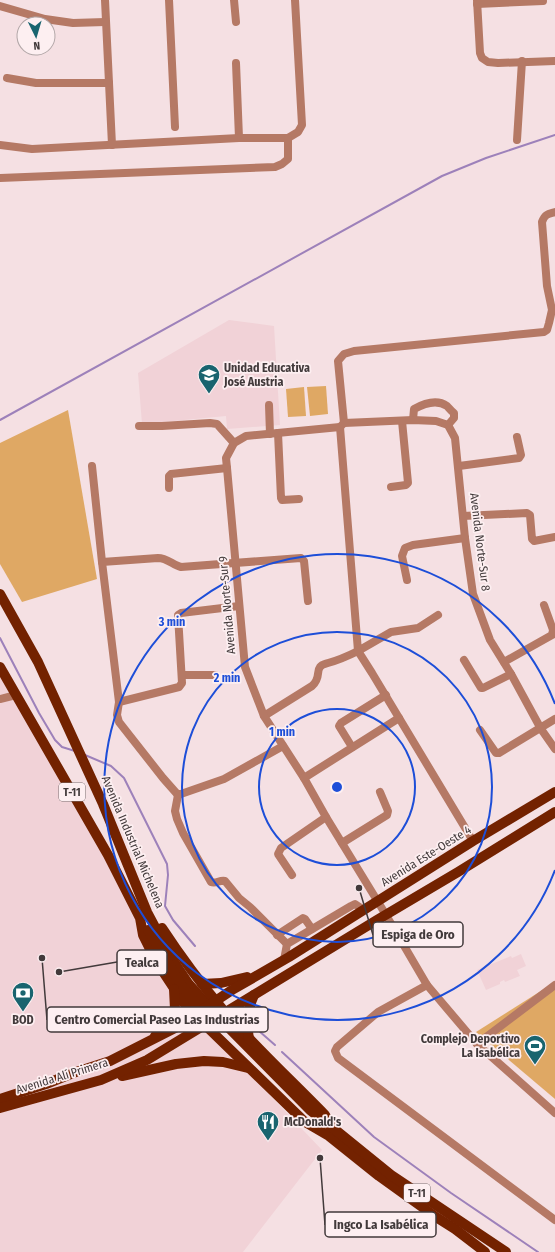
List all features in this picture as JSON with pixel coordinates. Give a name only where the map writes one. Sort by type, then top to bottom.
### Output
[{"type":"main road","name":"Avenida Industrial Michelena","points":[[0,594],[38,662],[105,808],[138,890],[145,918],[143,935],[156,961],[174,989],[204,1025],[305,1122],[330,1132],[506,1252]]},
{"type":"main road","name":"Avenida Industrial Michelena","points":[[0,667],[145,918],[160,925],[183,960],[225,1012],[249,1039],[325,1115],[330,1132],[379,1176],[486,1252]]},
{"type":"main road","name":"Avenida Este-Oeste 4","points":[[249,980],[284,960],[473,841],[555,792]]},
{"type":"main road","name":"Avenida Alí Primera","points":[[0,1108],[101,1080],[147,1060],[555,812]]},
{"type":"main road","name":"T-11","points":[[145,918],[182,986],[200,1010],[248,1060],[330,1132]]},
{"type":"main road","points":[[202,984],[221,984],[259,974]]},
{"type":"main road","name":"Avenida Alí Primera","points":[[0,1099],[110,1061],[145,1045],[196,1015],[249,980]]},
{"type":"main road","points":[[145,1045],[172,1017],[175,1009],[174,989]]},
{"type":"main road","points":[[249,1039],[247,1028],[248,1013],[254,994]]},
{"type":"main road","points":[[101,1080],[176,1064],[204,1061],[224,1062],[250,1068]]},
{"type":"main road","points":[[44,1096],[52,1089],[76,1075],[79,1071]]},
{"type":"street","points":[[105,0],[112,145]]},
{"type":"street","points":[[169,0],[175,128]]},
{"type":"street","points":[[234,0],[236,22]]},
{"type":"street","points":[[0,144],[32,149],[239,138],[288,138],[298,132],[302,125],[295,0]]},
{"type":"street","points":[[543,1],[477,2],[480,53],[482,58],[488,62],[555,61]]},
{"type":"street","points":[[0,6],[45,19],[73,23],[105,22]]},
{"type":"street","points":[[517,140],[522,61]]},
{"type":"street","points":[[236,64],[239,138]]},
{"type":"street","points":[[7,78],[36,83],[109,83]]},
{"type":"street","points":[[0,178],[275,167],[288,159],[288,138]]},
{"type":"street","points":[[473,841],[400,718],[358,651],[338,362],[344,354],[354,351],[544,332],[547,330],[553,313],[547,286],[542,226],[546,215],[555,212]]},
{"type":"street","points":[[140,426],[217,424],[234,443],[246,436],[342,425],[414,420],[436,421],[448,425],[454,418],[454,414],[446,405],[437,403],[424,404],[414,409],[414,420]]},
{"type":"street","points":[[269,405],[274,433],[281,498],[282,500],[299,499]]},
{"type":"street","points":[[390,487],[406,485],[408,483],[402,421]]},
{"type":"street","name":"Avenida Norte-Sur 8","points":[[448,425],[455,438],[465,538],[473,594],[490,640],[511,674],[541,729],[555,749]]},
{"type":"street","points":[[459,466],[519,458],[521,455],[517,437]]},
{"type":"street","name":"Avenida Norte-Sur 9","points":[[234,443],[226,458],[244,667],[264,716],[304,778],[427,985],[477,1044],[555,1113]]},
{"type":"street","points":[[92,466],[119,702],[117,715],[119,722],[178,795]]},
{"type":"street","points":[[169,488],[169,476],[171,474],[227,468]]},
{"type":"street","points":[[463,516],[527,513],[530,515],[532,539],[534,541],[555,537]]},
{"type":"street","points":[[407,580],[402,556],[405,548],[413,544],[465,538]]},
{"type":"street","points":[[102,562],[164,558],[181,567],[302,558],[304,560],[308,601]]},
{"type":"street","points":[[504,662],[552,634],[553,630],[544,605]]},
{"type":"street","points":[[119,702],[179,687],[182,683],[178,615],[181,613],[238,606]]},
{"type":"street","points":[[264,716],[312,686],[316,682],[319,675],[318,669],[321,665],[358,651],[391,632],[420,627],[438,615]]},
{"type":"street","points":[[464,660],[481,688],[511,674]]},
{"type":"street","points":[[182,675],[215,675]]},
{"type":"street","points":[[0,699],[16,695]]},
{"type":"street","points":[[352,747],[339,726],[341,723],[386,696]]},
{"type":"street","points":[[304,778],[400,718]]},
{"type":"street","points":[[480,730],[496,753],[499,753],[541,729],[555,719]]},
{"type":"street","points":[[178,795],[224,779],[283,746]]},
{"type":"street","points":[[342,844],[388,815],[388,811],[380,792]]},
{"type":"street","points":[[178,795],[175,811],[177,819],[183,833],[211,882],[214,883],[221,880],[225,881],[238,898],[250,907],[287,944]]},
{"type":"street","points":[[292,875],[278,854],[281,848],[326,817]]},
{"type":"street","points":[[284,960],[287,944],[351,906],[356,904],[364,910]]},
{"type":"street","points":[[276,934],[303,918],[312,929]]},
{"type":"street","points":[[427,985],[378,1012],[337,1046],[335,1051],[338,1058],[555,1220]]},
{"type":"street","points":[[477,1044],[555,985]]},
{"type":"shaded area","name":"Unidad Educativa José Austria","points":[[229,320],[274,326],[280,425],[227,429],[226,416],[142,424],[138,373]]},
{"type":"shaded area","points":[[326,386],[328,414],[310,416],[307,387]]},
{"type":"shaded area","points":[[304,387],[306,416],[288,417],[286,389]]},
{"type":"shaded area","points":[[68,410],[97,579],[22,602],[0,564],[0,443]]},
{"type":"shaded area","points":[[0,667],[108,855],[174,989],[243,1067],[322,1150],[243,1252],[0,1252]]},
{"type":"shaded area","points":[[521,954],[526,966],[517,970],[520,976],[505,982],[504,980],[500,982],[500,984],[486,990],[477,970],[511,956],[512,958]]},
{"type":"shaded area","name":"Complejo Deportivo La Isabélica","points":[[555,982],[555,1099],[476,1032]]},
{"type":"waterway","points":[[0,420],[442,176],[486,158],[555,135]]},
{"type":"waterway","points":[[0,638],[39,713],[55,740],[62,747],[75,751]]},
{"type":"waterway","points":[[85,755],[111,766],[124,778],[167,864],[168,875],[165,906],[173,920],[195,946]]},
{"type":"waterway","points":[[259,1031],[275,1045]]},
{"type":"waterway","points":[[282,1052],[374,1137],[451,1193],[538,1252]]},
{"type":"place","name":"Unidad Educativa José Austria","points":[[209,394]]},
{"type":"place","name":"Espiga de Oro","points":[[359,888]]},
{"type":"place","name":"Centro Comercial Paseo Las Industrias","points":[[42,958]]},
{"type":"place","name":"Tealca","points":[[59,972]]},
{"type":"place","name":"BOD","points":[[23,1012]]},
{"type":"place","name":"Complejo Deportivo La Isabélica","points":[[535,1066]]},
{"type":"place","name":"McDonald's","points":[[268,1142]]},
{"type":"place","name":"Ingco La Isabélica","points":[[320,1158]]}]
